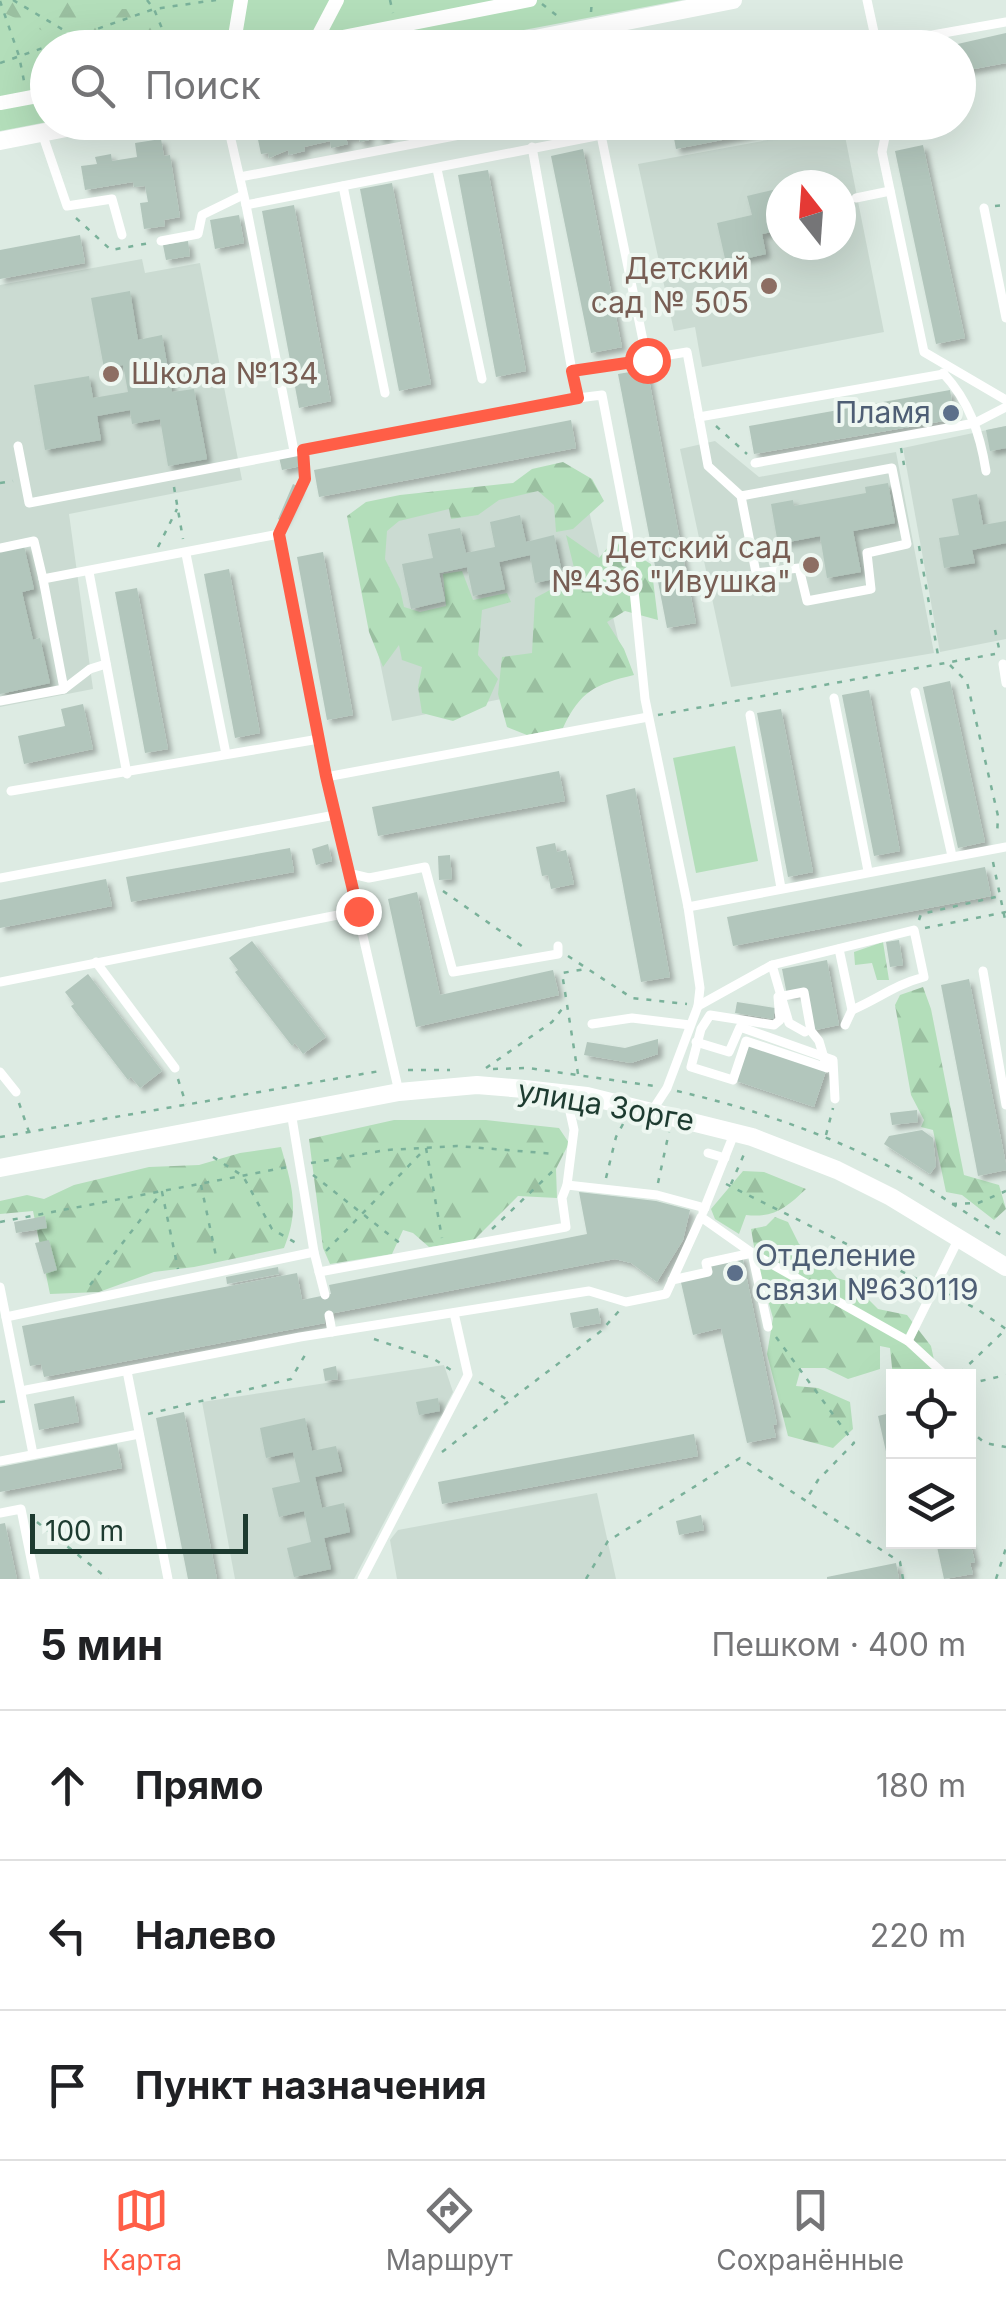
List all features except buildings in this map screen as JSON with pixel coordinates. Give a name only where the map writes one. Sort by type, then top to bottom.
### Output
[{"type":"street","points":[[236,30],[242,0]]},
{"type":"street","points":[[321,30],[337,0]]},
{"type":"street","points":[[377,30],[534,0]]},
{"type":"street","points":[[580,30],[733,0]]},
{"type":"street","points":[[0,103],[28,98]]},
{"type":"street","points":[[0,140],[30,134]]},
{"type":"street","name":"улица Зорге","points":[[0,1168],[399,1092],[477,1085],[566,1094],[735,1131],[837,1170],[891,1197],[1006,1267]]},
{"type":"lane","points":[[868,0],[873,30]]},
{"type":"lane","points":[[963,30],[1006,22]]},
{"type":"lane","points":[[45,140],[68,206],[112,199],[122,236]]},
{"type":"lane","points":[[231,140],[298,450]]},
{"type":"lane","points":[[240,177],[434,140]]},
{"type":"lane","points":[[161,242],[198,234],[202,215],[244,200],[438,169],[573,140]]},
{"type":"lane","points":[[603,140],[647,360]]},
{"type":"lane","points":[[884,140],[882,152],[924,352],[955,386],[976,423],[986,470]]},
{"type":"lane","points":[[532,147],[578,398]]},
{"type":"lane","points":[[438,169],[482,379]]},
{"type":"lane","points":[[342,186],[384,393]]},
{"type":"lane","points":[[856,198],[890,191]]},
{"type":"lane","points":[[984,208],[1006,318]]},
{"type":"lane","points":[[572,371],[687,352],[708,466],[741,496],[756,573],[800,568],[806,602],[872,589],[867,553],[908,544],[892,468],[741,496]]},
{"type":"lane","points":[[755,462],[976,423],[1006,404],[924,352]]},
{"type":"lane","points":[[699,417],[944,374]]},
{"type":"lane","points":[[18,446],[29,502],[602,395],[628,532],[648,717],[688,906],[700,988],[698,1006],[667,1088],[645,1110]]},
{"type":"lane","points":[[43,579],[279,534],[318,739],[399,1092]]},
{"type":"lane","points":[[0,548],[34,541],[64,689]]},
{"type":"lane","points":[[186,554],[226,754]]},
{"type":"lane","points":[[89,572],[127,774]]},
{"type":"lane","points":[[1003,656],[1006,683]]},
{"type":"lane","points":[[0,702],[64,689],[90,668],[106,664]]},
{"type":"lane","points":[[915,692],[952,856]]},
{"type":"lane","points":[[834,698],[868,871]]},
{"type":"lane","points":[[750,716],[782,888]]},
{"type":"lane","points":[[326,776],[648,717]]},
{"type":"lane","points":[[10,792],[318,739]]},
{"type":"lane","points":[[0,878],[335,815]]},
{"type":"lane","points":[[688,906],[1006,847]]},
{"type":"lane","points":[[348,873],[370,878],[425,867],[453,972],[560,951]]},
{"type":"lane","points":[[0,982],[358,911]]},
{"type":"lane","points":[[698,1006],[772,965],[914,930],[924,977],[892,986],[880,997],[852,1010]]},
{"type":"lane","points":[[839,949],[852,1010],[845,1025]]},
{"type":"lane","points":[[96,962],[175,1068]]},
{"type":"lane","points":[[772,965],[789,1022],[805,1032]]},
{"type":"lane","points":[[983,971],[1006,1105]]},
{"type":"lane","points":[[804,992],[811,1031],[819,1041],[827,1068],[746,1040],[733,1080],[691,1067],[710,1015],[774,1025],[780,1020],[778,997],[783,996],[804,992]]},
{"type":"lane","points":[[592,1024],[632,1018],[690,1025]]},
{"type":"lane","points":[[684,1038],[729,1052],[740,1028],[833,1060],[835,1100]]},
{"type":"lane","points":[[0,1072],[16,1092]]},
{"type":"lane","points":[[6,1316],[219,1272],[416,1254],[566,1227],[562,1198],[576,1155],[566,1094]]},
{"type":"lane","points":[[290,1112],[325,1295]]},
{"type":"lane","points":[[574,1130],[586,1132]]},
{"type":"lane","points":[[20,1391],[332,1332],[590,1291],[626,1302],[666,1294],[735,1131]]},
{"type":"lane","points":[[708,1154],[725,1158]]},
{"type":"lane","points":[[702,1178],[716,1180]]},
{"type":"lane","points":[[567,1184],[657,1195],[703,1212],[752,1253],[908,1341],[938,1369]]},
{"type":"lane","points":[[908,1341],[959,1238]]},
{"type":"lane","points":[[672,1280],[708,1272],[706,1263],[752,1253]]},
{"type":"lane","points":[[752,1253],[768,1327]]},
{"type":"lane","points":[[0,1287],[33,1454]]},
{"type":"lane","points":[[362,1579],[468,1375],[454,1313]]},
{"type":"lane","points":[[329,1315],[332,1332]]},
{"type":"lane","points":[[127,1371],[168,1579]]},
{"type":"lane","points":[[0,1461],[139,1434]]},
{"type":"lane","points":[[0,1513],[21,1509],[35,1579]]},
{"type":"path","points":[[13,0],[64,30]]},
{"type":"path","points":[[146,0],[163,30]]},
{"type":"path","points":[[88,30],[154,9],[216,0]]},
{"type":"path","points":[[534,0],[566,22],[570,30]]},
{"type":"path","points":[[0,1],[19,56],[28,98]]},
{"type":"path","points":[[0,63],[30,52]]},
{"type":"path","points":[[699,417],[722,430],[755,462]]},
{"type":"path","points":[[899,436],[906,474]]},
{"type":"path","points":[[279,534],[305,479],[298,450]]},
{"type":"path","points":[[172,476],[186,554]]},
{"type":"path","points":[[150,560],[178,508]]},
{"type":"path","points":[[916,531],[940,663]]},
{"type":"path","points":[[648,717],[940,663],[1003,656],[996,630]]},
{"type":"path","points":[[948,663],[966,682],[998,816],[997,836],[990,850],[1006,924]]},
{"type":"path","points":[[428,878],[456,902],[523,944],[532,958]]},
{"type":"path","points":[[914,930],[921,914],[1000,896]]},
{"type":"path","points":[[914,930],[1005,912]]},
{"type":"path","points":[[560,951],[632,998],[698,1006]]},
{"type":"path","points":[[579,1076],[562,973],[588,969]]},
{"type":"path","points":[[566,1003],[552,1022],[485,1069],[528,1068],[667,1088],[720,1101],[826,1136],[898,1171],[1006,1238]]},
{"type":"path","points":[[175,1068],[186,1104]]},
{"type":"path","points":[[0,1137],[370,1072],[449,1070]]},
{"type":"path","points":[[16,1092],[29,1132]]},
{"type":"path","points":[[826,1136],[835,1100]]},
{"type":"path","points":[[604,1188],[616,1137],[645,1110]]},
{"type":"path","points":[[657,1195],[672,1116]]},
{"type":"path","points":[[0,1222],[386,1150],[458,1146],[576,1155]]},
{"type":"path","points":[[213,1157],[243,1176],[272,1228],[317,1262],[426,1148]]},
{"type":"path","points":[[426,1148],[444,1249]]},
{"type":"path","points":[[731,1186],[745,1152]]},
{"type":"path","points":[[477,1244],[576,1155]]},
{"type":"path","points":[[300,1165],[416,1254]]},
{"type":"path","points":[[716,1180],[977,1309],[1006,1329],[963,1369]]},
{"type":"path","points":[[201,1184],[219,1272]]},
{"type":"path","points":[[950,1204],[978,1203],[1006,1191]]},
{"type":"path","points":[[162,1192],[180,1280]]},
{"type":"path","points":[[78,1302],[162,1192]]},
{"type":"path","points":[[422,1468],[600,1331],[626,1302]]},
{"type":"path","points":[[768,1327],[854,1443],[818,1480],[806,1502]]},
{"type":"path","points":[[355,1329],[468,1375],[508,1400]]},
{"type":"path","points":[[136,1416],[292,1379],[316,1336]]},
{"type":"path","points":[[976,1382],[1006,1375]]},
{"type":"path","points":[[976,1436],[985,1443],[1006,1448]]},
{"type":"path","points":[[586,1579],[608,1540],[740,1458],[900,1562],[903,1579]]},
{"type":"path","points":[[21,1509],[108,1579]]},
{"type":"path","points":[[996,1579],[1006,1548]]},
{"type":"shaded area","name":"Детский сад № 505","points":[[767,140],[846,140],[852,170],[766,170],[766,260],[856,260],[856,191],[884,332],[702,367],[695,327],[674,331],[638,164]]},
{"type":"shaded area","name":"Школа №134","points":[[142,259],[145,273],[200,263],[242,480],[69,514],[93,689],[0,707],[0,285]]},
{"type":"shaded area","points":[[1006,426],[1006,639],[940,652],[903,448]]},
{"type":"shaded area","name":"Детский сад №436 \"Ивушка\"","points":[[715,441],[759,477],[896,452],[934,653],[731,687],[680,449]]},
{"type":"shaded area","points":[[582,480],[626,674],[392,721],[352,524]]},
{"type":"shaded area","points":[[444,1365],[453,1392],[354,1579],[235,1579],[202,1402]]},
{"type":"shaded area","points":[[597,1493],[616,1579],[397,1579],[390,1540],[398,1530]]},
{"type":"green space","points":[[0,0],[682,0],[524,30],[30,30],[30,125],[0,131]]},
{"type":"green space","points":[[0,0],[110,0],[89,8],[111,24],[122,9],[138,9],[155,23],[154,30],[41,30],[0,11]]},
{"type":"green space","points":[[563,462],[592,479],[604,501],[573,529],[556,532],[554,505],[538,491],[499,500],[478,515],[451,519],[449,509],[399,521],[387,531],[385,559],[404,607],[420,612],[446,606],[443,574],[462,571],[473,600],[507,593],[511,602],[482,610],[478,655],[498,679],[486,706],[453,721],[422,713],[418,687],[422,667],[402,660],[399,645],[383,667],[369,632],[347,516],[366,502],[513,483],[532,469]]},
{"type":"green space","points":[[566,535],[599,558],[613,541],[651,564],[658,620],[625,611],[607,622],[634,675],[591,691],[576,705],[563,728],[527,735],[507,727],[498,694],[502,657],[532,653],[535,598],[576,576]]},
{"type":"green space","points":[[735,746],[758,861],[696,873],[673,758]]},
{"type":"green space","points":[[883,942],[889,980],[877,980],[872,963],[855,965],[854,952]]},
{"type":"green space","points":[[923,987],[931,1009],[964,1175],[999,1185],[1006,1209],[994,1220],[962,1195],[946,1192],[933,1130],[921,1127],[924,1120],[911,1095],[895,1005],[900,995]]},
{"type":"green space","points":[[394,1120],[486,1120],[559,1128],[569,1143],[556,1169],[557,1198],[518,1196],[473,1241],[429,1247],[403,1230],[392,1254],[330,1264],[323,1248],[309,1139]]},
{"type":"green space","points":[[281,1147],[293,1209],[284,1248],[154,1272],[99,1292],[50,1294],[33,1211],[0,1214],[0,1201],[27,1195],[44,1199],[74,1185],[149,1167],[199,1165]]},
{"type":"green space","points":[[743,1171],[764,1172],[806,1189],[779,1210],[746,1215],[739,1234],[715,1219],[711,1209]]},
{"type":"green space","points":[[775,1217],[788,1222],[799,1244],[818,1256],[837,1278],[851,1282],[878,1309],[907,1315],[931,1346],[936,1369],[892,1369],[890,1348],[880,1346],[880,1369],[848,1379],[825,1368],[801,1368],[796,1386],[818,1388],[850,1402],[853,1429],[833,1448],[788,1436],[767,1354],[773,1318],[751,1229],[766,1226]]},
{"type":"place","name":"Детский сад № 505","points":[[769,286]]},
{"type":"place","name":"Школа №134","points":[[111,374]]},
{"type":"place","name":"Пламя","points":[[951,413]]},
{"type":"place","name":"Детский сад №436 \"Ивушка\"","points":[[811,565]]},
{"type":"place","name":"Отделение связи №630119","points":[[735,1273]]},
{"type":"route","points":[[358,911],[326,776],[279,534],[305,479],[303,450],[578,398],[572,371],[647,360]]}]
